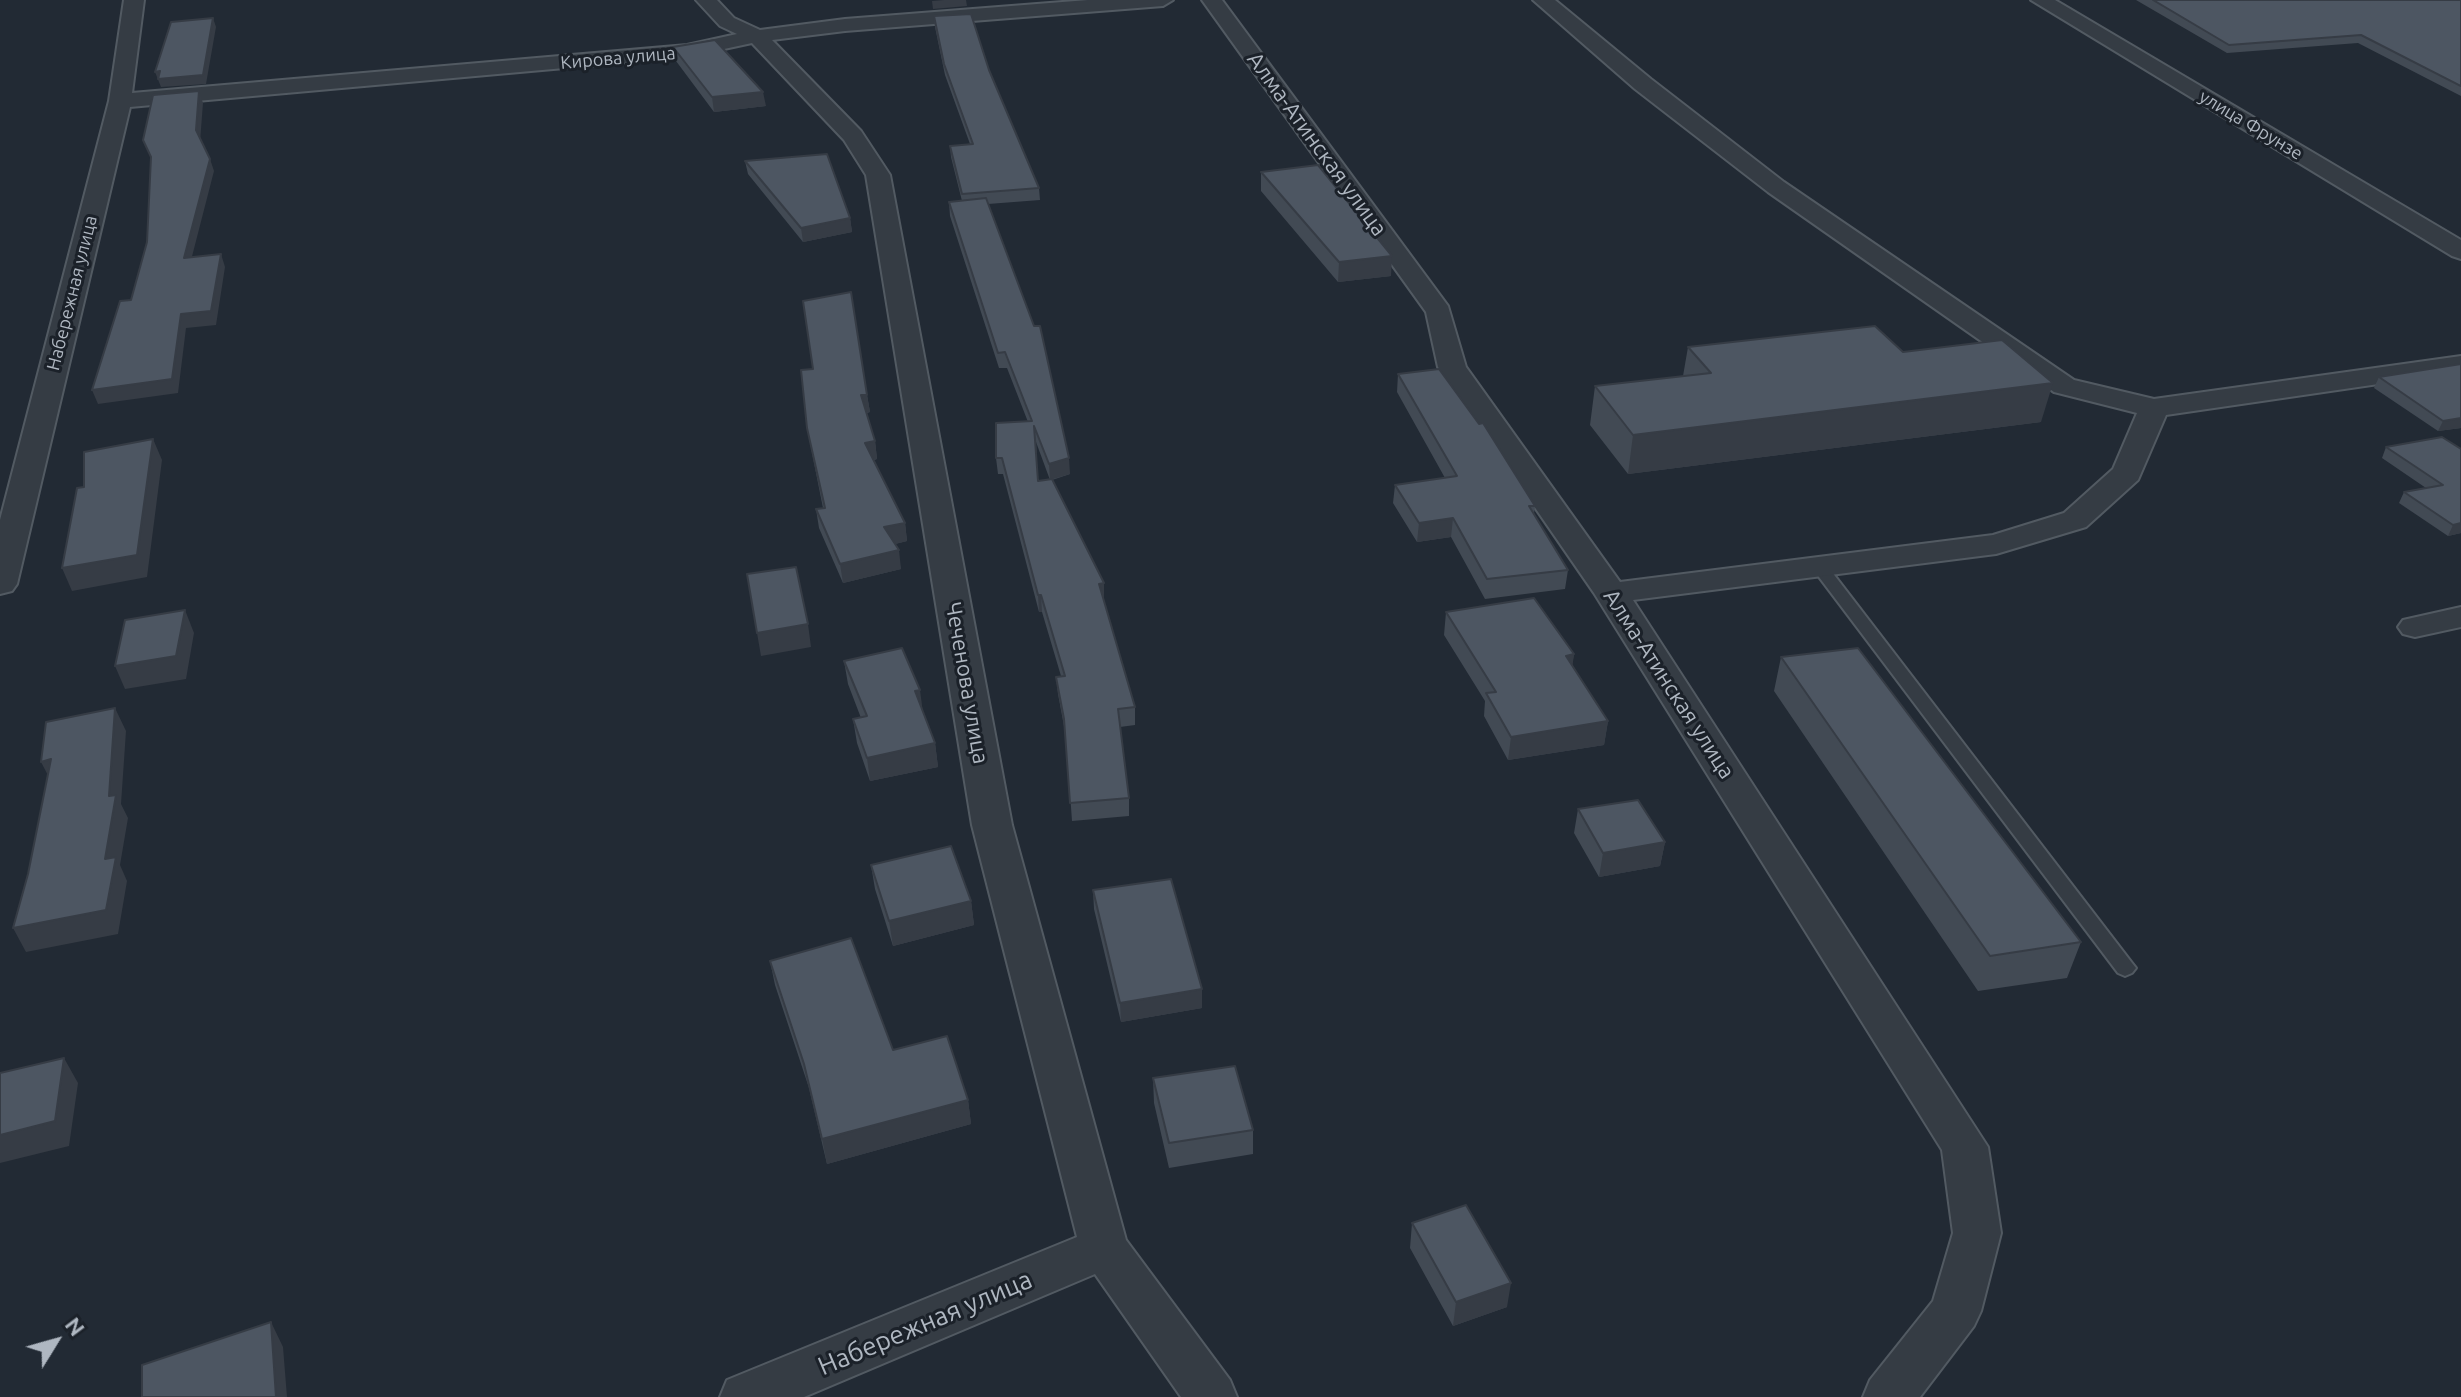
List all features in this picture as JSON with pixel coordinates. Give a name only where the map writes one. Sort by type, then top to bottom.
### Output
[{"type":"street","name":"Набережная улица","points":[[0,584],[120,101],[134,0]]},
{"type":"street","name":"Чеченова улица","points":[[706,0],[727,22],[757,36],[853,136],[878,175],[992,825],[1104,1248],[1211,1397]]},
{"type":"street","name":"Кирова улица","points":[[120,101],[687,51],[757,36],[845,25],[1163,0]]},
{"type":"street","name":"Алма-Атинская улица","points":[[1212,0],[1439,312],[1452,367],[1611,593],[1965,1147],[1977,1233],[1956,1311],[1889,1397]]},
{"type":"street","points":[[1543,0],[1643,84],[1776,187],[2064,386],[2154,408],[2461,364]]},
{"type":"street","name":"улица Фрунзе","points":[[2041,0],[2461,251]]},
{"type":"street","points":[[1611,593],[1996,544],[2075,520],[2127,473],[2154,408]]},
{"type":"street","points":[[2415,627],[2461,617]]},
{"type":"street","name":"Набережная улица","points":[[746,1397],[1104,1248]]},
{"type":"lane","points":[[1819,566],[2125,968]]},
{"type":"building","points":[[2153,0],[2461,0],[2461,86],[2361,35],[2229,45]]},
{"type":"building","points":[[971,14],[989,70],[1039,188],[962,194],[950,146],[973,144],[944,64],[934,16]]},
{"type":"building","points":[[213,18],[203,75],[158,79],[160,71],[155,72],[171,22]]},
{"type":"building","points":[[715,40],[763,92],[712,97],[673,47]]},
{"type":"building","points":[[199,91],[196,130],[210,159],[184,258],[221,254],[211,311],[181,314],[172,379],[92,390],[120,301],[131,300],[147,242],[151,157],[143,140],[153,95]]},
{"type":"building","points":[[827,154],[850,218],[801,228],[745,161]]},
{"type":"building","points":[[1318,165],[1392,256],[1339,262],[1261,172]]},
{"type":"building","points":[[986,198],[1034,326],[1040,326],[1069,458],[1049,464],[1034,426],[1038,481],[1052,479],[1104,583],[1099,584],[1135,707],[1118,709],[1129,798],[1070,803],[1064,719],[1056,677],[1065,676],[1041,595],[1038,595],[1002,458],[996,458],[996,423],[1032,421],[1005,352],[998,353],[949,202]]},
{"type":"building","points":[[851,292],[867,395],[861,395],[875,441],[865,443],[905,523],[884,527],[899,550],[840,564],[816,509],[825,508],[807,428],[801,370],[813,369],[803,301]]},
{"type":"building","points":[[1875,326],[1903,352],[2002,340],[2053,383],[1633,435],[1595,386],[1711,373],[1688,347]]},
{"type":"building","points":[[2461,364],[2461,418],[2443,421],[2379,377]]},
{"type":"building","points":[[1439,369],[1479,424],[1483,423],[1535,506],[1529,506],[1568,570],[1487,579],[1453,518],[1419,523],[1395,485],[1457,476],[1398,374]]},
{"type":"building","points":[[2442,437],[2461,449],[2461,523],[2453,525],[2404,492],[2443,485],[2386,447]]},
{"type":"building","points":[[153,439],[137,555],[62,568],[77,488],[84,487],[84,452]]},
{"type":"building","points":[[796,567],[808,624],[757,633],[747,574]]},
{"type":"building","points":[[1534,598],[1574,654],[1566,656],[1608,721],[1511,737],[1486,693],[1496,692],[1446,612]]},
{"type":"building","points":[[185,610],[176,656],[115,666],[125,620]]},
{"type":"building","points":[[902,648],[920,690],[915,691],[935,743],[867,758],[853,719],[867,716],[844,661]]},
{"type":"building","points":[[1858,648],[2081,942],[1990,956],[1781,657]]},
{"type":"building","points":[[115,708],[109,796],[116,795],[105,859],[116,857],[106,910],[13,928],[28,874],[51,759],[41,762],[46,722]]},
{"type":"building","points":[[1638,800],[1665,842],[1603,853],[1578,809]]},
{"type":"building","points":[[951,846],[971,901],[889,921],[871,865]]},
{"type":"building","points":[[1171,879],[1202,989],[1120,1003],[1093,890]]},
{"type":"building","points":[[851,938],[893,1050],[947,1036],[968,1100],[822,1139],[804,1064],[770,961]]},
{"type":"building","points":[[64,1058],[55,1121],[0,1135],[0,1073]]},
{"type":"building","points":[[1235,1066],[1253,1130],[1169,1143],[1153,1078]]},
{"type":"building","points":[[1466,1205],[1511,1283],[1456,1302],[1412,1223]]},
{"type":"building","points":[[271,1322],[276,1397],[142,1397],[142,1365]]}]
